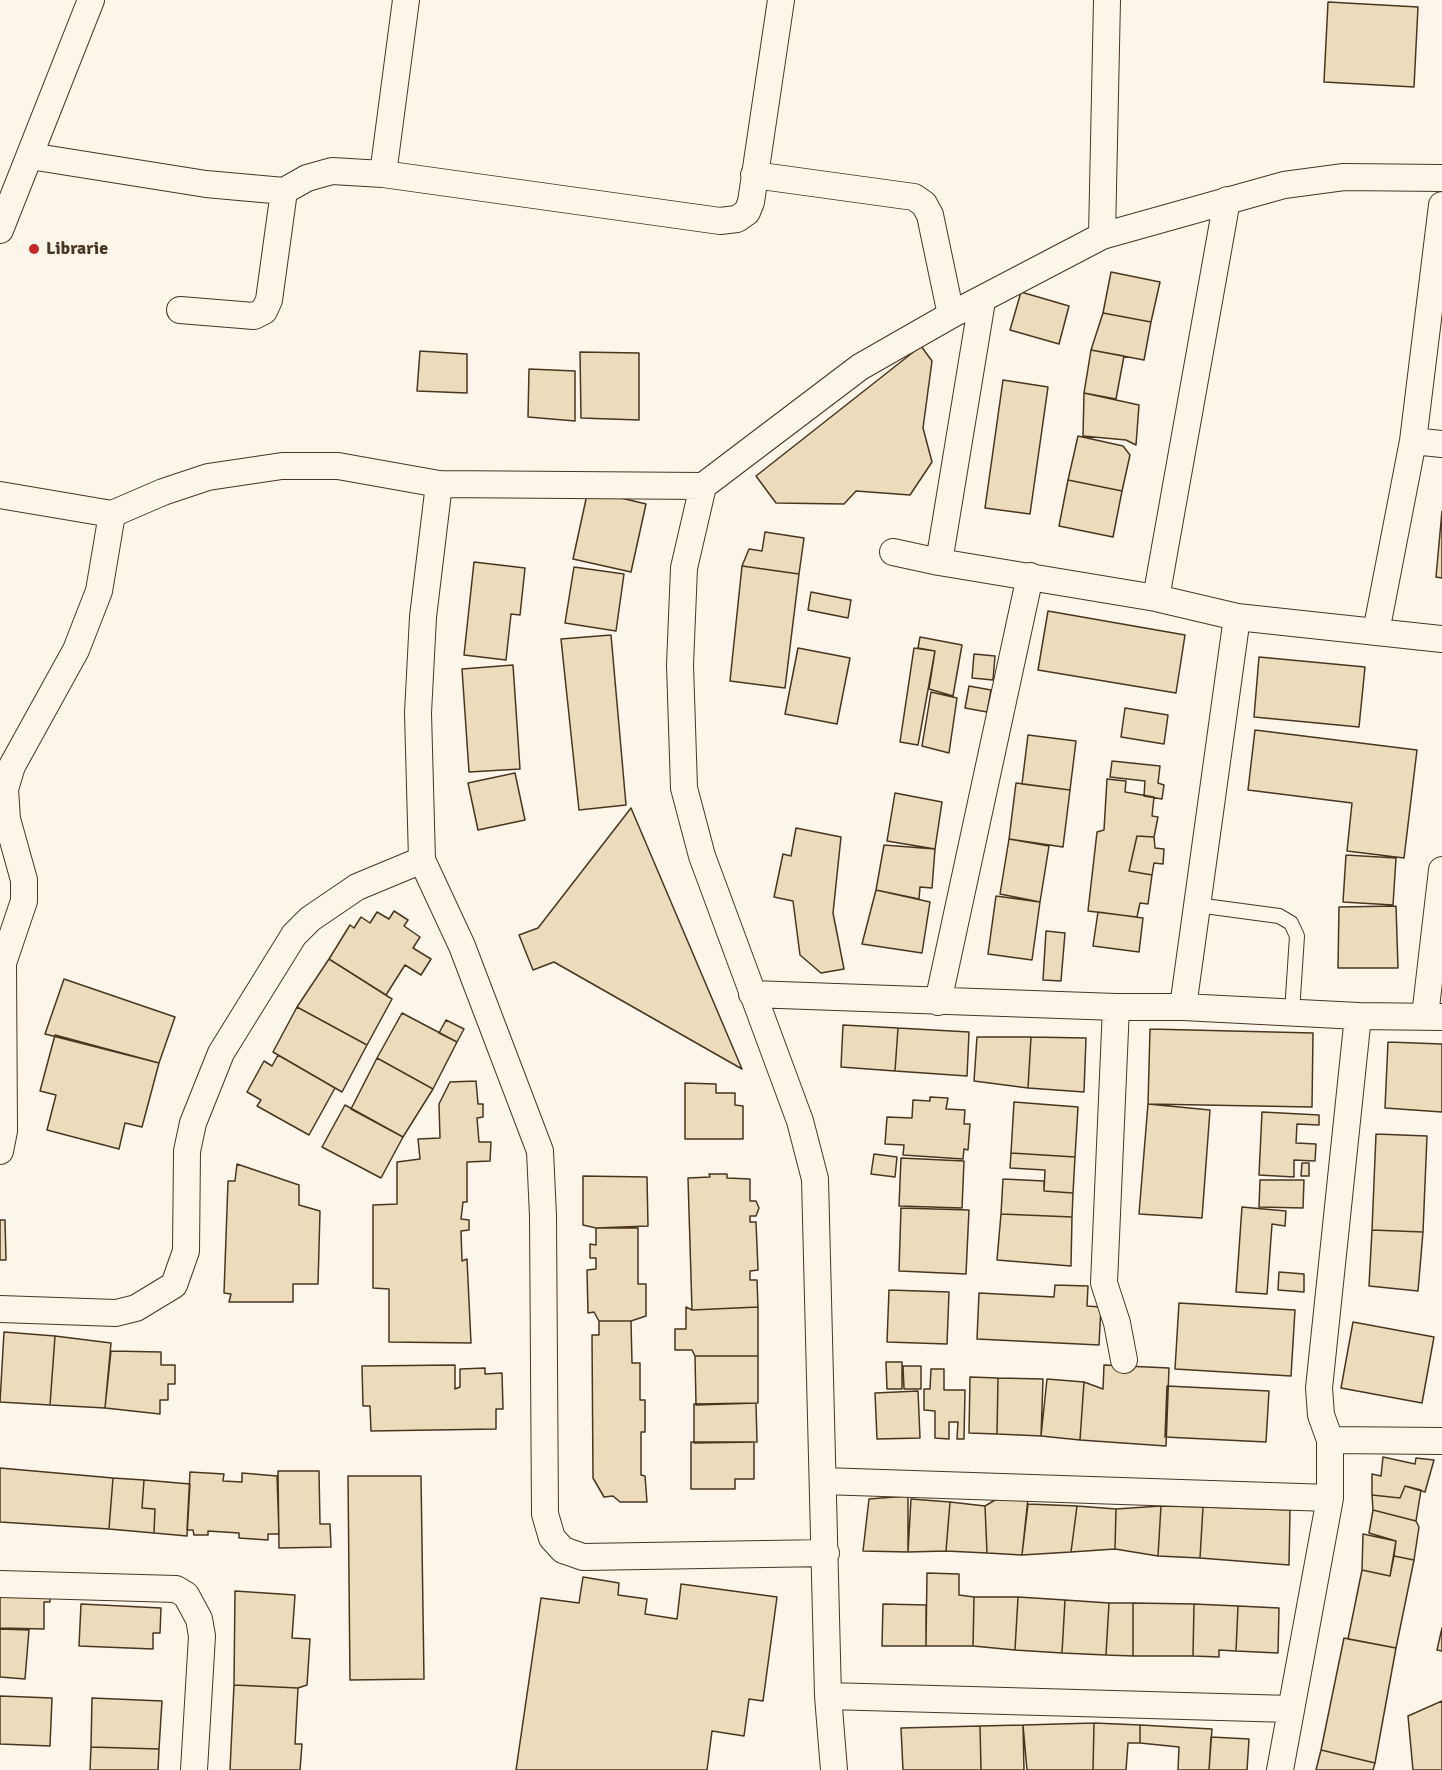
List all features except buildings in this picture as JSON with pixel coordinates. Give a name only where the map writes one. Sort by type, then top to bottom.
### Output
[{"type":"street","points":[[0,230],[91,0]]},
{"type":"street","points":[[383,174],[406,0]]},
{"type":"street","points":[[30,156],[206,184],[285,191],[307,178],[332,171],[383,174],[720,221],[737,219],[747,212],[781,0]]},
{"type":"street","points":[[1102,236],[1107,0]]},
{"type":"street","points":[[754,176],[914,197],[920,200],[930,215],[951,315]]},
{"type":"street","points":[[0,495],[112,514],[163,492],[208,477],[282,466],[338,466],[439,484],[703,486],[860,367],[951,315],[982,301],[1102,236],[1284,185],[1344,177],[1442,178]]},
{"type":"street","points":[[180,310],[254,315],[264,311],[269,300],[285,191]]},
{"type":"street","points":[[1156,598],[1227,200]]},
{"type":"street","points":[[1376,632],[1413,441],[1442,205]]},
{"type":"street","points":[[939,562],[982,301]]},
{"type":"street","points":[[1413,441],[1442,444]]},
{"type":"street","points":[[439,484],[423,617],[418,713],[422,860],[462,946],[540,1151],[543,1216],[545,1514],[552,1538],[563,1550],[582,1557],[826,1553]]},
{"type":"street","points":[[703,486],[684,567],[680,666],[684,788],[702,856],[800,1121],[815,1179],[828,1695],[834,1770]]},
{"type":"street","points":[[0,1151],[4,1131],[4,950],[24,901],[24,880],[7,819],[5,789],[12,766],[76,650],[99,591],[112,514]]},
{"type":"street","points":[[893,552],[939,562],[1156,598],[1237,617],[1442,639]]},
{"type":"street","points":[[938,1002],[1030,576]]},
{"type":"street","points":[[1183,1007],[1237,617]]},
{"type":"street","points":[[0,1309],[116,1313],[136,1308],[174,1285],[186,1251],[187,1151],[193,1123],[221,1053],[294,935],[310,919],[357,887],[422,860]]},
{"type":"street","points":[[752,994],[938,1002],[1183,1007],[1358,1016],[1434,1016],[1442,870]]},
{"type":"street","points":[[1116,1007],[1104,1283],[1117,1323],[1124,1360]]},
{"type":"street","points":[[1280,1770],[1330,1498],[1330,1440],[1321,1415],[1319,1388],[1358,1016]]},
{"type":"street","points":[[1330,1440],[1442,1441]]},
{"type":"street","points":[[823,1481],[1330,1498]]},
{"type":"street","points":[[0,1584],[176,1589],[186,1594],[196,1610],[202,1636],[194,1770]]},
{"type":"street","points":[[828,1695],[1291,1709]]},
{"type":"lane","points":[[1197,904],[1279,916],[1291,923],[1297,936],[1292,1012]]},
{"type":"place","name":"Librarie","points":[[34,249]]}]
